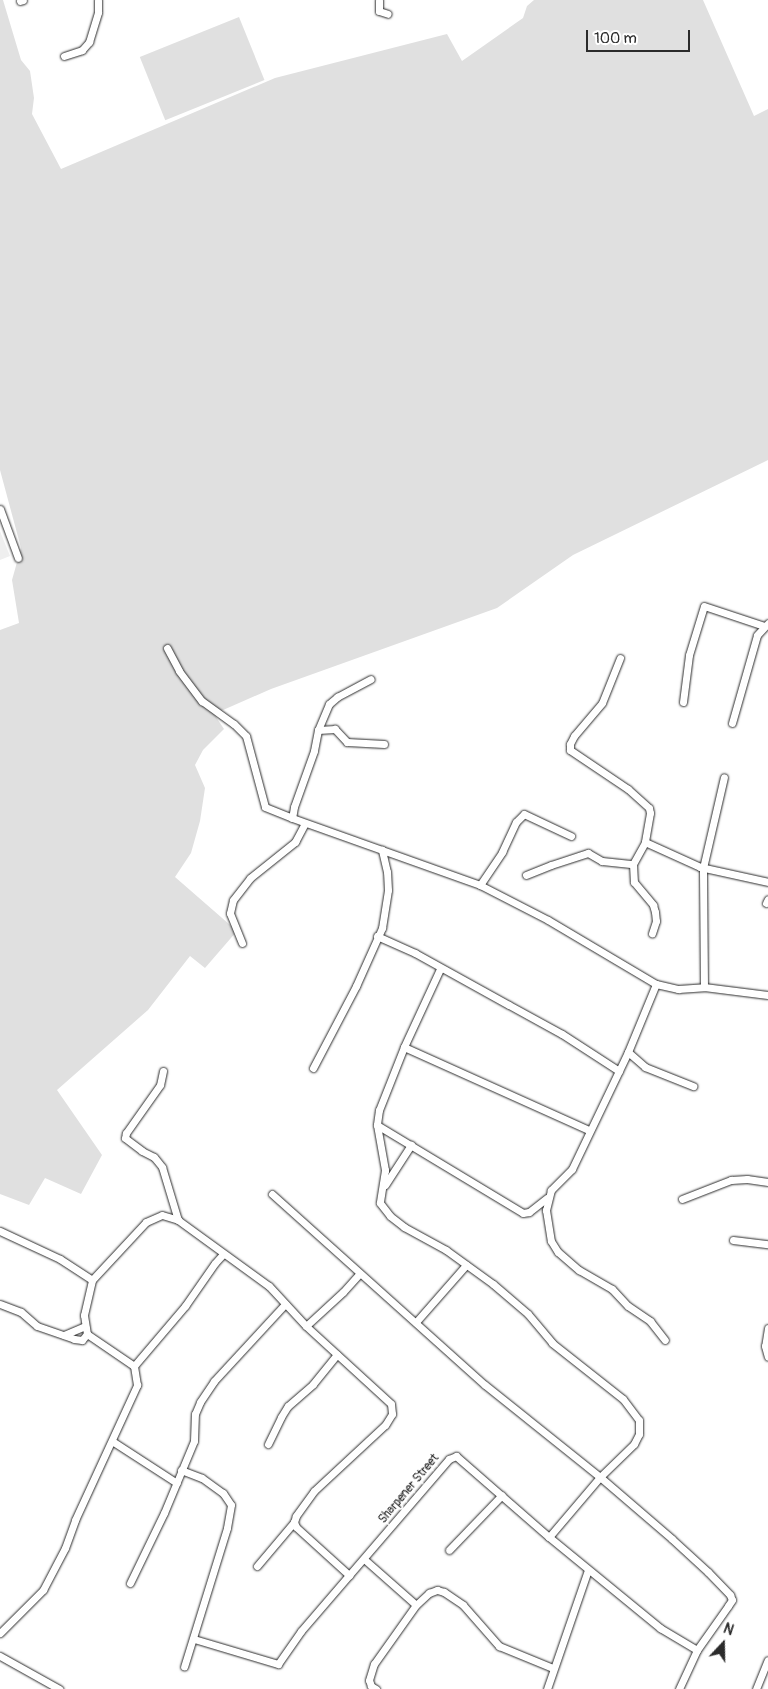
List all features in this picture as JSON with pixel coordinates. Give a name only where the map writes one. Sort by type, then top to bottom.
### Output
[{"type":"street","points":[[64,56],[82,50],[89,42],[98,12],[98,0]]},
{"type":"street","points":[[379,0],[379,11],[388,14]]},
{"type":"street","points":[[0,509],[18,558]]},
{"type":"street","points":[[683,702],[689,655],[704,606],[766,624],[755,643],[732,723]]},
{"type":"street","points":[[167,648],[179,671],[202,701],[234,724],[246,736],[265,807],[480,885],[548,920],[656,984],[678,989],[704,988],[768,995]]},
{"type":"street","points":[[620,658],[602,703],[574,736],[570,744],[570,750],[628,789],[649,808],[650,814],[644,842],[634,864],[634,882],[653,905],[656,921],[652,933]]},
{"type":"street","points":[[292,818],[294,807],[314,751],[318,730],[329,704],[371,679]]},
{"type":"street","points":[[318,730],[335,729],[347,742],[384,744]]},
{"type":"street","points":[[704,988],[703,868],[724,776]]},
{"type":"street","points":[[480,885],[502,852],[516,822],[524,814],[571,836]]},
{"type":"street","points":[[242,943],[230,913],[233,900],[250,878],[295,842],[305,823]]},
{"type":"street","points":[[644,842],[703,868],[768,882]]},
{"type":"street","points":[[313,1068],[356,986],[383,922],[388,890],[387,872],[382,850]]},
{"type":"street","points":[[526,875],[551,864],[588,854],[602,861],[634,864]]},
{"type":"street","points":[[377,936],[415,953],[440,969],[621,1067],[638,1063]]},
{"type":"street","points":[[440,969],[404,1047],[379,1110],[377,1125],[386,1170],[380,1203],[390,1216],[404,1227],[446,1250],[493,1284],[528,1314],[552,1343],[624,1399],[639,1420],[639,1434],[634,1444],[600,1477],[549,1537]]},
{"type":"street","points":[[656,984],[628,1052],[588,1130],[572,1169],[551,1190],[547,1198],[546,1210],[550,1241],[558,1252],[579,1270],[612,1290],[632,1310],[650,1322],[665,1340]]},
{"type":"street","points":[[404,1047],[588,1130]]},
{"type":"street","points":[[628,1052],[638,1063],[693,1086]]},
{"type":"street","points":[[163,1071],[160,1085],[126,1133],[125,1138],[142,1151],[154,1157],[162,1167],[178,1220]]},
{"type":"street","points":[[377,1125],[523,1213],[529,1212],[547,1198]]},
{"type":"street","points":[[384,1185],[411,1145]]},
{"type":"street","points":[[682,1199],[731,1180],[747,1179],[768,1182]]},
{"type":"street","points":[[272,1194],[485,1385],[600,1477],[708,1572],[730,1595],[732,1600],[697,1650],[679,1689]]},
{"type":"street","points":[[0,1633],[43,1590],[65,1548],[75,1520],[137,1385],[134,1366],[87,1334],[84,1315],[92,1280],[146,1222],[162,1215],[178,1220],[269,1286],[306,1326],[391,1404],[392,1414],[374,1437],[314,1491],[294,1522],[257,1566]]},
{"type":"street","points":[[0,1231],[60,1259],[92,1280]]},
{"type":"street","points":[[733,1240],[768,1244]]},
{"type":"street","points":[[134,1366],[185,1306],[215,1262],[223,1254]]},
{"type":"street","points":[[416,1322],[466,1265]]},
{"type":"street","points":[[306,1326],[343,1292],[360,1273]]},
{"type":"street","points":[[0,1304],[21,1312],[37,1326],[63,1335],[82,1340],[87,1334]]},
{"type":"street","points":[[130,1583],[177,1483],[194,1441],[195,1414],[200,1402],[214,1381],[285,1304]]},
{"type":"street","points":[[63,1335],[85,1326]]},
{"type":"street","points":[[768,1328],[765,1346],[768,1357]]},
{"type":"street","points":[[268,1444],[288,1406],[313,1384],[337,1354]]},
{"type":"street","points":[[112,1441],[177,1483]]},
{"type":"street","name":"Sharpener Street","points":[[194,1639],[278,1664],[301,1631],[449,1459],[456,1456],[464,1460],[549,1537],[660,1628],[697,1650]]},
{"type":"street","points":[[181,1470],[202,1478],[223,1493],[231,1505],[227,1528],[184,1667]]},
{"type":"street","points":[[449,1550],[502,1494]]},
{"type":"street","points":[[294,1522],[296,1527],[349,1575]]},
{"type":"street","points":[[364,1559],[416,1605]]},
{"type":"street","points":[[547,1689],[588,1570]]},
{"type":"street","points":[[376,1689],[371,1686],[369,1673],[416,1605],[429,1593],[437,1590],[444,1592],[463,1605],[499,1646],[553,1668]]},
{"type":"street","points":[[0,1624],[11,1621]]},
{"type":"street","points":[[0,1656],[59,1689]]},
{"type":"street","points":[[756,1689],[768,1660]]},
{"type":"shaded area","points":[[0,0],[3,0],[21,60],[30,71],[34,98],[32,114],[61,169],[275,78],[447,34],[462,61],[523,18],[527,6],[534,0],[703,0],[754,116],[768,109],[768,460],[573,555],[497,608],[271,689],[214,714],[224,729],[203,750],[195,765],[205,788],[200,821],[191,853],[175,877],[237,931],[205,968],[190,956],[148,1010],[57,1090],[102,1155],[81,1194],[45,1178],[29,1205],[0,1194],[0,630],[19,623],[12,580],[21,548],[0,470]]},
{"type":"shaded area","points":[[239,17],[264,80],[165,120],[140,57]]},
{"type":"shaded area","points":[[0,531],[10,556],[0,560]]}]
